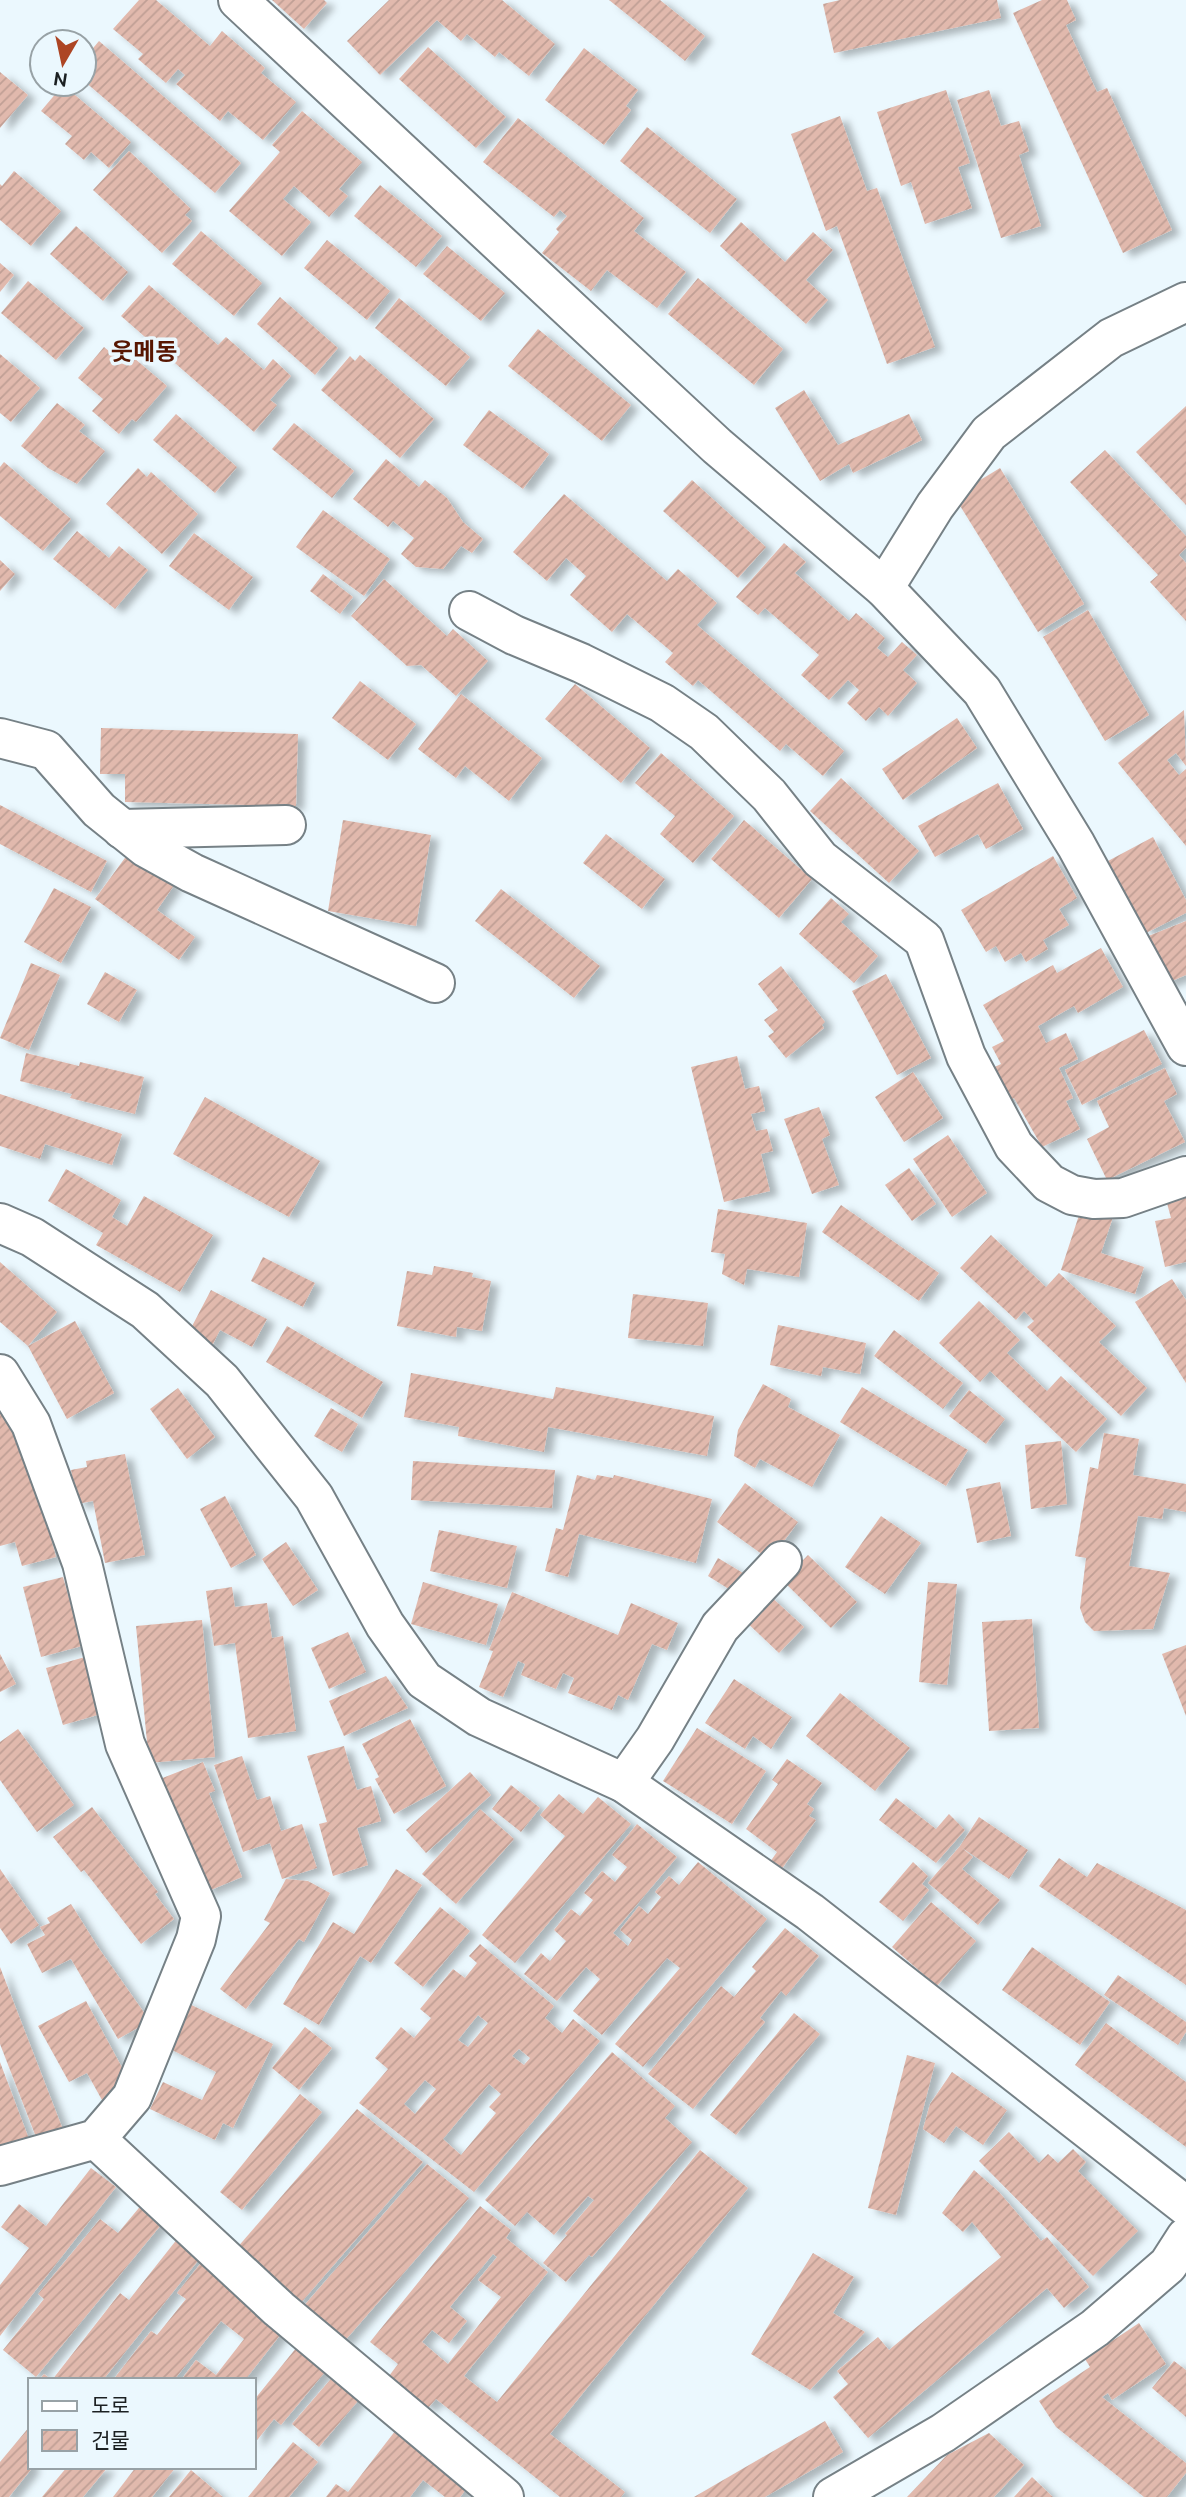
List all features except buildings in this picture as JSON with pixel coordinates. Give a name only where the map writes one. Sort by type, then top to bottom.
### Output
[{"type":"street","points":[[238,0],[717,446],[884,588],[982,691],[1076,845],[1186,1046]]},
{"type":"street","points":[[884,588],[935,506],[989,433],[1111,338],[1186,302]]},
{"type":"street","points":[[469,611],[514,635],[581,663],[662,703],[704,732],[769,795],[820,859],[925,940],[966,1056],[1014,1146],[1049,1183],[1072,1195],[1104,1199],[1123,1198],[1186,1176]]},
{"type":"street","points":[[3,739],[46,750],[99,810],[145,848],[192,873],[435,983]]},
{"type":"street","points":[[122,829],[286,825]]},
{"type":"street","points":[[0,1223],[32,1237],[145,1310],[222,1381],[314,1497],[385,1625],[424,1680],[479,1717],[624,1783],[810,1912],[1186,2206]]},
{"type":"street","points":[[0,1374],[31,1424],[82,1563],[125,1744],[201,1916],[196,1939],[132,2097],[96,2139],[0,2166]]},
{"type":"street","points":[[624,1783],[654,1739],[720,1627],[782,1560]]},
{"type":"street","points":[[96,2139],[279,2309],[504,2497]]},
{"type":"street","points":[[833,2497],[943,2433],[1095,2328],[1180,2261]]},
{"type":"district","name":"웃메동","points":[[144,351]]}]
